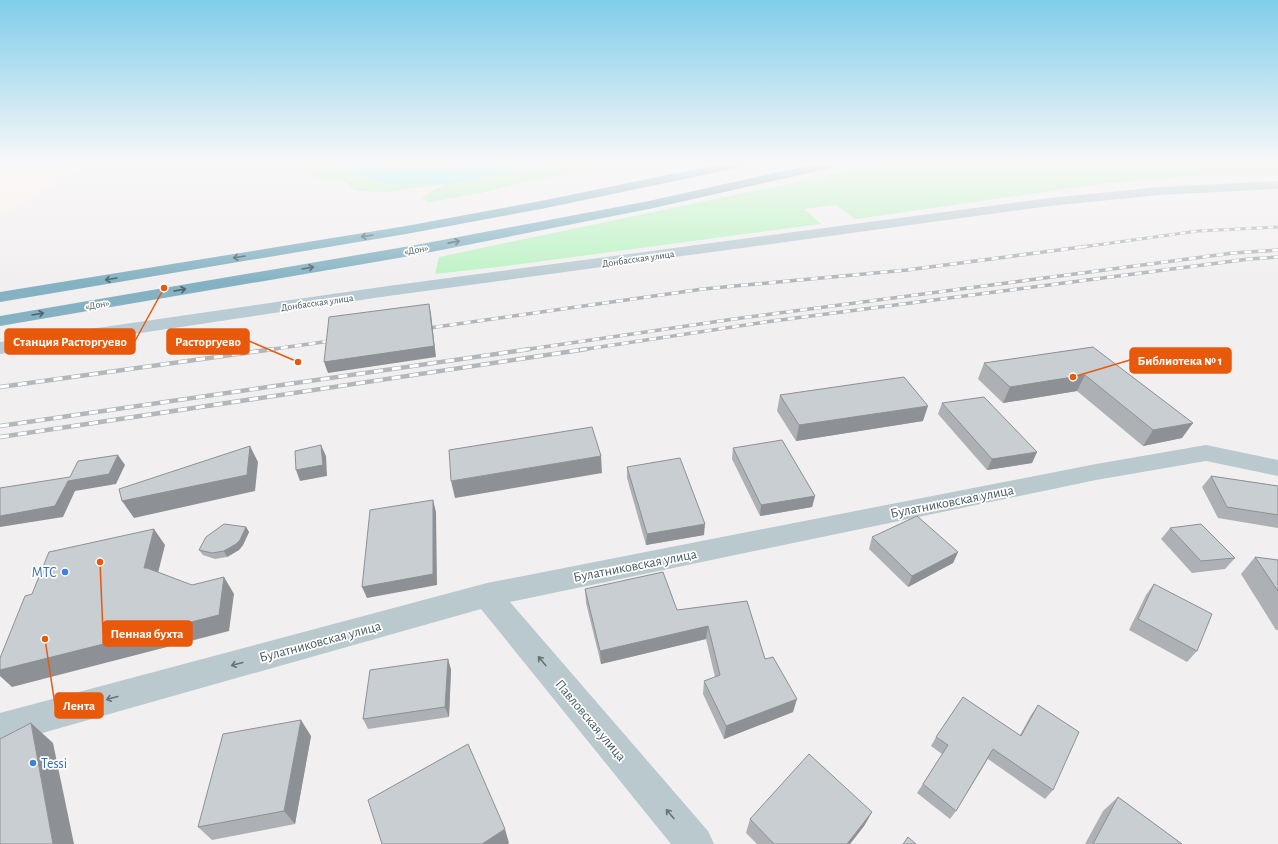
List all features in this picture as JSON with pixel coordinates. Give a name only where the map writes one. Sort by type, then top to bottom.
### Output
[{"type":"highway","name":"«Дон»","points":[[0,297],[406,230],[549,203]]},
{"type":"highway","name":"«Дон»","points":[[0,321],[416,250],[656,203]]},
{"type":"street","name":"Донбасская улица","points":[[0,348],[381,292],[1040,203]]},
{"type":"street","name":"Булатниковская улица","points":[[0,729],[487,595],[1088,473],[1206,453],[1278,468]]},
{"type":"street","name":"Павловская улица","points":[[487,595],[695,844]]},
{"type":"shaded area","points":[[0,203],[22,203],[0,217]]},
{"type":"green space","points":[[694,203],[965,203],[856,219],[835,205],[804,209],[821,224],[435,274],[439,257]]},
{"type":"building","points":[[429,304],[434,346],[324,362],[329,317]]},
{"type":"building","points":[[1093,347],[1193,423],[1153,430],[1085,375],[1010,387],[984,363]]},
{"type":"building","points":[[904,377],[928,406],[799,425],[780,395]]},
{"type":"building","points":[[984,397],[1037,452],[992,459],[942,403]]},
{"type":"building","points":[[592,427],[601,456],[451,481],[449,450]]},
{"type":"building","points":[[782,440],[815,496],[761,505],[733,448]]},
{"type":"building","points":[[321,445],[323,465],[296,470],[295,451]]},
{"type":"building","points":[[250,446],[247,475],[122,501],[119,489]]},
{"type":"building","points":[[118,455],[109,474],[68,481],[55,506],[0,516],[0,488],[70,477],[78,461]]},
{"type":"building","points":[[680,458],[705,524],[647,534],[627,467]]},
{"type":"building","points":[[1211,476],[1278,486],[1278,515],[1227,507]]},
{"type":"building","points":[[433,500],[433,574],[362,587],[370,510]]},
{"type":"building","points":[[917,516],[958,552],[912,576],[872,537]]},
{"type":"building","points":[[224,524],[246,527],[240,540],[224,551],[212,553],[199,550],[206,537]]},
{"type":"building","points":[[1201,524],[1235,558],[1201,561],[1170,528]]},
{"type":"building","points":[[154,529],[144,568],[192,585],[224,577],[219,615],[0,670],[0,658],[25,596],[32,594],[49,552]]},
{"type":"building","points":[[1255,557],[1278,560],[1278,591]]},
{"type":"building","points":[[663,572],[677,610],[747,601],[765,659],[773,657],[797,699],[726,726],[704,681],[720,675],[708,626],[600,651],[585,589]]},
{"type":"building","points":[[1154,584],[1212,614],[1197,651],[1138,619]]},
{"type":"building","points":[[448,659],[445,707],[363,719],[370,670]]},
{"type":"building","points":[[963,697],[1021,736],[1038,705],[1079,732],[1053,790],[993,749],[956,811],[923,784],[948,745],[936,737]]},
{"type":"building","points":[[301,720],[284,811],[198,827],[223,734]]},
{"type":"building","points":[[31,723],[53,844],[0,844],[0,739]]},
{"type":"building","points":[[468,744],[505,829],[482,844],[382,844],[368,800]]},
{"type":"building","points":[[809,754],[872,812],[847,844],[774,844],[750,819]]},
{"type":"building","points":[[1118,797],[1182,844],[1093,844]]},
{"type":"building","points":[[908,837],[916,844],[903,844]]},
{"type":"railway","points":[[1082,247],[1198,231],[1278,227]]},
{"type":"railway","points":[[422,329],[703,289],[907,270],[1089,246]]},
{"type":"railway","points":[[523,350],[734,319],[1233,253],[1278,250]]},
{"type":"railway","points":[[580,350],[765,322],[1249,259],[1278,257]]},
{"type":"railway","points":[[274,349],[337,340]]},
{"type":"railway","points":[[0,387],[274,349]]},
{"type":"railway","points":[[267,350],[274,349]]},
{"type":"railway","points":[[0,426],[530,349]]},
{"type":"railway","points":[[0,437],[587,349]]},
{"type":"place","name":"Станция Расторгуево","points":[[164,288]]},
{"type":"place","name":"Расторгуево","points":[[298,362]]},
{"type":"place","name":"Библиотека № 1","points":[[1073,377]]},
{"type":"place","name":"Пенная бухта","points":[[100,562]]},
{"type":"place","name":"МТС","points":[[65,572]]},
{"type":"place","name":"Лента","points":[[45,639]]},
{"type":"place","name":"Tessi","points":[[33,763]]}]
